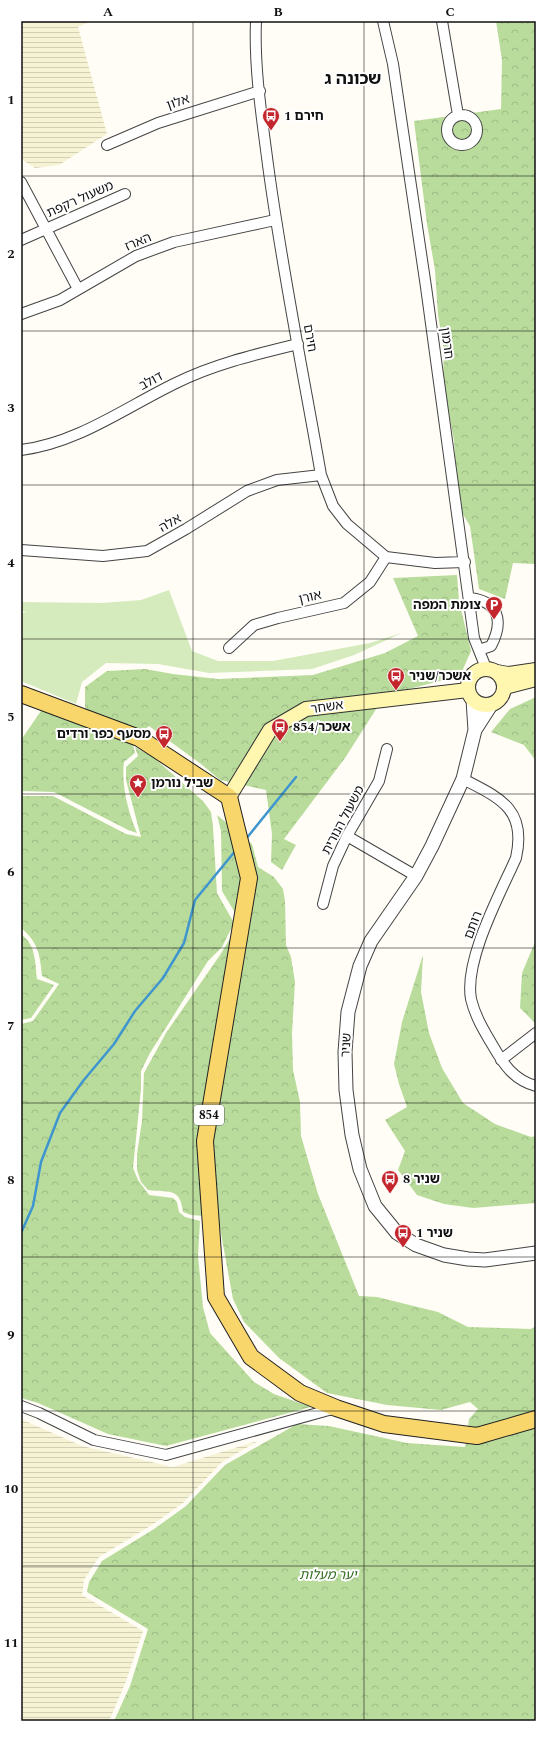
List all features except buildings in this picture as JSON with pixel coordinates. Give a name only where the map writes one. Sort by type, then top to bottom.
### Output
[{"type":"main road","points":[[492,670],[501,676],[504,687],[501,698],[492,705],[479,704],[470,695],[468,684],[472,674],[476,671],[492,670],[508,674],[536,670]]},
{"type":"main road","points":[[504,687],[536,679]]},
{"type":"main road","points":[[21,694],[139,738],[229,797]]},
{"type":"main road","name":"אשחר","points":[[229,797],[270,730],[306,709],[470,695]]},
{"type":"main road","name":"854","points":[[229,797],[249,878],[205,1141],[216,1297],[251,1357],[300,1393],[336,1408],[384,1424],[477,1436],[536,1419]]},
{"type":"street","name":"חירם","points":[[256,21],[255,40],[260,91],[276,220],[321,475],[333,506],[347,524],[386,557]]},
{"type":"street","name":"חרמון","points":[[383,21],[393,64],[474,638],[479,650],[492,670]]},
{"type":"street","points":[[442,21],[458,115]]},
{"type":"street","name":"אלון","points":[[107,145],[158,123],[260,91]]},
{"type":"street","name":"משעול רקפת","points":[[21,182],[78,289]]},
{"type":"street","name":"משעול רקפת","points":[[21,240],[125,194]]},
{"type":"street","name":"הארז","points":[[21,314],[60,300],[136,256],[174,242],[276,220]]},
{"type":"street","name":"דולב","points":[[21,450],[37,448],[58,442],[95,427],[177,382],[258,354],[298,344]]},
{"type":"street","name":"אלה","points":[[21,550],[103,556],[147,551],[247,491],[277,480],[321,475]]},
{"type":"street","points":[[386,557],[435,563],[464,562]]},
{"type":"street","name":"אורן","points":[[229,648],[254,625],[344,603],[370,582],[386,557]]},
{"type":"street","points":[[469,598],[488,602],[496,612],[498,624],[496,637],[491,646],[479,650]]},
{"type":"street","name":"שניר","points":[[470,695],[475,730]]},
{"type":"street","name":"שניר","points":[[492,705],[475,730],[463,779],[432,846],[416,876],[371,941],[360,966],[348,1012],[345,1052],[346,1090],[352,1135],[360,1168],[376,1206],[397,1233],[416,1245],[444,1255],[468,1259],[499,1258],[536,1253]]},
{"type":"street","name":"משעול הנורית","points":[[323,904],[333,866],[347,836],[379,781],[387,749]]},
{"type":"street","name":"רותם","points":[[463,779],[495,796],[510,809],[518,826],[519,842],[516,858],[478,947],[471,977],[471,998],[477,1019],[501,1060],[514,1076],[526,1083],[536,1086]]},
{"type":"street","points":[[347,836],[416,876]]},
{"type":"street","points":[[501,1060],[536,1033]]},
{"type":"street","points":[[21,1406],[40,1413],[94,1440],[166,1455],[336,1408]]},
{"type":"shaded area","points":[[21,21],[91,21],[78,27],[107,134],[59,165],[35,168],[21,159]]},
{"type":"shaded area","points":[[21,1419],[82,1446],[173,1467],[258,1441],[222,1462],[183,1503],[152,1525],[99,1557],[84,1580],[82,1595],[143,1631],[125,1684],[109,1721],[21,1721]]},
{"type":"green space","points":[[496,21],[536,21],[536,564],[513,563],[505,599],[479,589],[470,526],[458,506],[454,441],[443,381],[444,350],[438,315],[435,270],[427,224],[414,121],[501,109],[502,60]]},
{"type":"green space","points":[[457,575],[459,601],[471,651],[460,676],[385,695],[345,758],[284,839],[296,845],[282,870],[271,862],[272,834],[266,790],[220,780],[201,764],[149,726],[132,741],[135,753],[124,762],[124,789],[137,833],[128,830],[54,792],[21,791],[21,740],[43,708],[85,723],[85,687],[107,671],[145,669],[218,679],[313,675],[385,653],[418,636],[393,578]]},
{"type":"green space","points":[[169,590],[192,651],[218,661],[273,661],[370,643],[402,633],[354,655],[312,669],[209,673],[158,664],[106,663],[82,682],[76,704],[21,681],[21,613],[26,612],[21,610],[21,602],[102,603],[141,600]]},
{"type":"green space","points":[[536,697],[536,761],[524,745],[491,732],[510,709]]},
{"type":"green space","points":[[135,747],[153,757],[203,801],[211,812],[217,893],[234,923],[222,947],[208,961],[150,1053],[141,1071],[141,1089],[133,1168],[138,1180],[149,1195],[173,1198],[177,1202],[179,1212],[185,1217],[200,1221],[198,1256],[203,1307],[210,1333],[254,1382],[274,1394],[311,1407],[166,1446],[108,1434],[38,1403],[21,1398],[21,1024],[33,1021],[59,984],[42,976],[39,955],[35,944],[27,933],[21,928],[21,796],[53,796],[126,834],[141,837],[126,780],[126,767],[138,756]]},
{"type":"green space","name":"יער מעלות","points":[[217,815],[252,844],[258,867],[274,877],[283,889],[285,901],[286,945],[291,957],[295,982],[292,1033],[293,1070],[300,1102],[301,1136],[318,1194],[359,1296],[377,1297],[438,1312],[468,1327],[531,1329],[536,1326],[536,1721],[114,1721],[130,1686],[148,1629],[87,1592],[89,1582],[102,1561],[154,1529],[186,1506],[225,1465],[297,1424],[329,1426],[407,1443],[465,1447],[469,1419],[478,1409],[470,1402],[441,1410],[387,1405],[327,1393],[279,1358],[244,1322],[233,1299],[218,1217],[191,1215],[183,1212],[179,1198],[176,1194],[167,1191],[148,1190],[141,1182],[137,1170],[137,1154],[142,1121],[144,1073],[166,1033],[220,955],[242,919],[237,916],[222,891],[221,831]]},
{"type":"green space","points":[[21,934],[30,943],[34,954],[37,979],[54,985],[31,1018],[21,1020]]},
{"type":"green space","points":[[536,940],[536,1024],[520,1008],[522,973]]},
{"type":"green space","points":[[423,955],[421,992],[429,1033],[442,1068],[463,1103],[495,1124],[531,1137],[536,1136],[536,1203],[473,1208],[444,1204],[417,1195],[398,1170],[405,1151],[385,1120],[407,1107],[394,1064],[402,1022]]},
{"type":"waterway","points":[[246,839],[296,777]]},
{"type":"waterway","points":[[21,1233],[33,1206],[41,1162],[60,1113],[83,1081],[114,1044],[135,1011],[163,978],[184,943],[195,900],[236,850]]},
{"type":"place","name":"חירם 1","points":[[271,131]]},
{"type":"place","name":"צומת המפה","points":[[494,620]]},
{"type":"place","name":"אשכר/שניר","points":[[396,691]]},
{"type":"place","name":"אשכר/854","points":[[280,742]]},
{"type":"place","name":"מסעף כפר ורדים","points":[[164,749]]},
{"type":"place","name":"שביל נורמן","points":[[138,798]]},
{"type":"place","name":"שניר 8","points":[[390,1194]]},
{"type":"place","name":"שניר 1","points":[[403,1248]]},
{"type":"district","name":"שכונה ג","points":[[353,79]]}]
